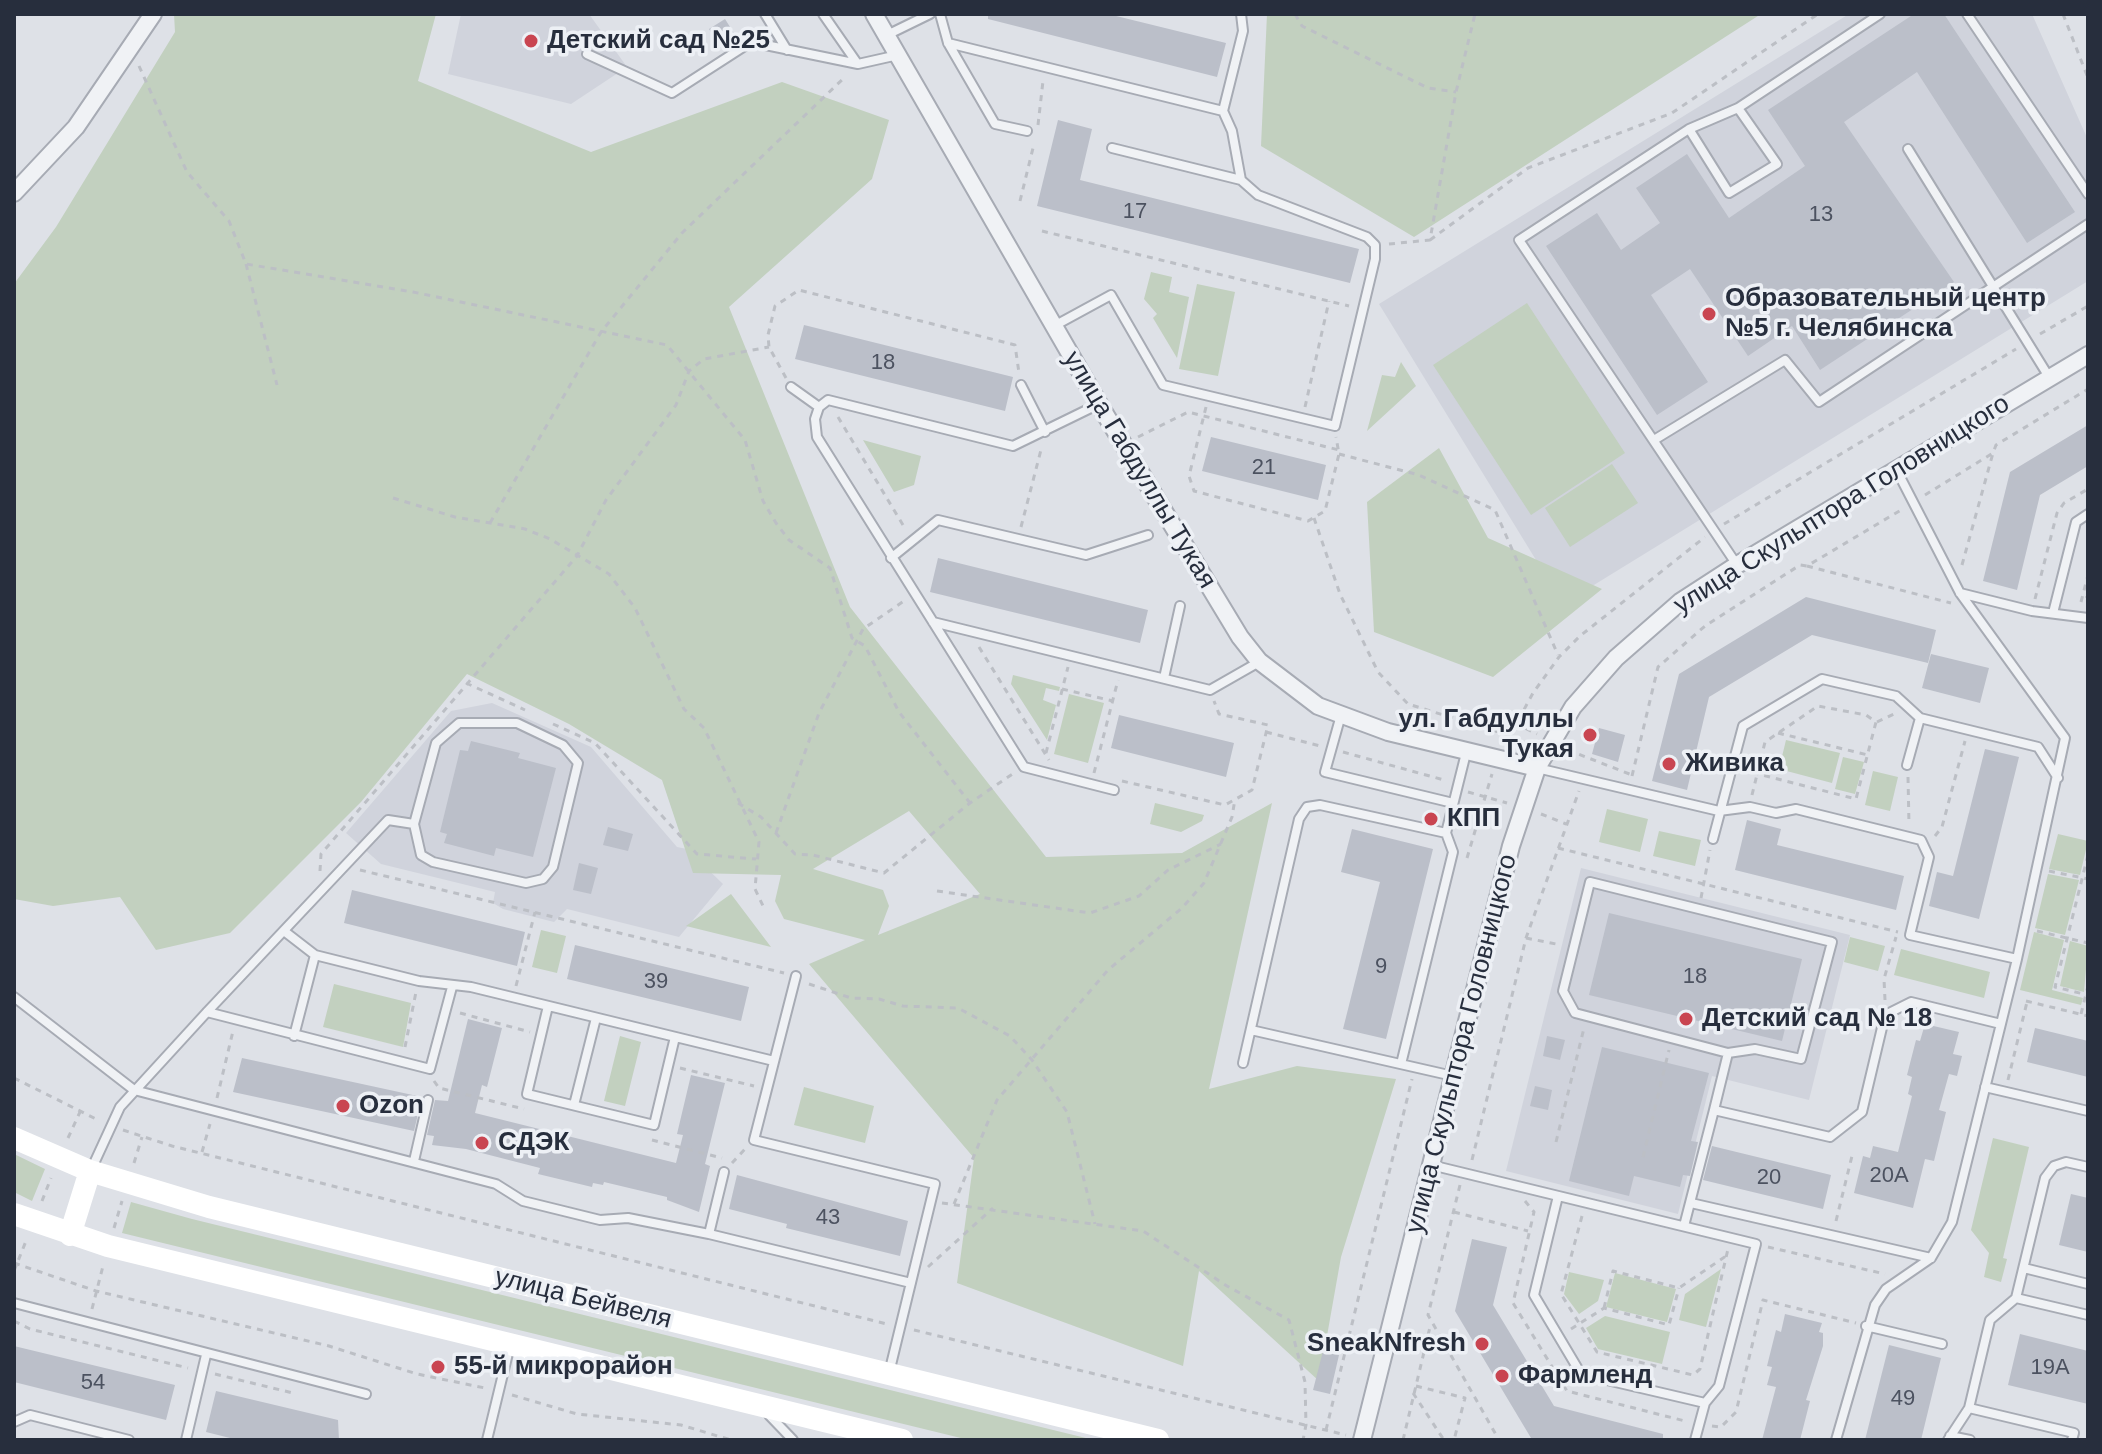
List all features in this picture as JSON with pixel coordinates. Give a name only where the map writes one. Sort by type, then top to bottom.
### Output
[{"type":"main road","name":"улица Бейвеля","points":[[14,1138],[90,1171],[224,1211],[1158,1440]]},
{"type":"main road","points":[[70,1235],[90,1171]]},
{"type":"main road","points":[[24,1218],[70,1235],[758,1405],[849,1435],[896,1439]]},
{"type":"street","points":[[14,193],[76,127],[153,14]]},
{"type":"street","name":"улица Габдуллы Тукая","points":[[874,14],[1099,404],[1240,637],[1259,661],[1318,706],[1341,715],[1388,732],[1537,768]]},
{"type":"street","name":"улица Скульптора Головницкого","points":[[1362,1440],[1523,807],[1537,768],[1586,689],[1680,602],[1895,469],[2088,355]]},
{"type":"lane","points":[[765,14],[787,50]]},
{"type":"lane","points":[[823,14],[858,64]]},
{"type":"lane","points":[[887,35],[930,14]]},
{"type":"lane","points":[[940,14],[948,43],[995,124],[1027,131]]},
{"type":"lane","points":[[1241,14],[1243,31],[1223,111],[1232,131],[1241,180]]},
{"type":"lane","points":[[1737,565],[1519,240],[1689,129],[1738,108],[1880,14]]},
{"type":"lane","points":[[1967,14],[2088,194]]},
{"type":"lane","points":[[587,54],[672,93],[751,42],[858,64],[899,55]]},
{"type":"lane","points":[[948,43],[1223,111]]},
{"type":"lane","points":[[1689,129],[1729,193],[1777,164],[1738,108]]},
{"type":"lane","points":[[1054,327],[1111,295],[1163,385],[1335,426],[1375,259],[1375,245],[1367,237],[1258,195],[1241,180],[1112,148]]},
{"type":"lane","points":[[1908,149],[2049,377]]},
{"type":"lane","points":[[1654,440],[1785,360],[1819,402],[2088,224]]},
{"type":"lane","points":[[1021,385],[1045,432]]},
{"type":"lane","points":[[791,387],[819,407]]},
{"type":"lane","points":[[1099,404],[1013,446],[828,400],[819,407],[815,419],[817,437],[1024,767],[1114,790]]},
{"type":"lane","points":[[1836,1440],[1866,1326],[1881,1297],[1900,1278],[1931,1258],[1944,1241],[1952,1222],[2017,959],[2065,738],[1958,588],[1915,501],[1895,469]]},
{"type":"lane","points":[[2053,613],[2076,522],[2088,514]]},
{"type":"lane","points":[[891,558],[938,520],[1086,555],[1148,535]]},
{"type":"lane","points":[[1958,588],[2032,611],[2088,618]]},
{"type":"lane","points":[[1164,678],[1180,606]]},
{"type":"lane","points":[[933,622],[1210,690],[1259,661]]},
{"type":"lane","points":[[1713,839],[1743,726],[1822,679],[1896,696],[1920,718],[2038,747],[2058,778]]},
{"type":"lane","points":[[1341,715],[1325,772],[1453,803]]},
{"type":"lane","points":[[1907,765],[1920,718]]},
{"type":"lane","points":[[459,723],[517,723],[563,745],[578,763],[553,867],[543,879],[526,883],[433,862],[421,855],[414,824],[436,743],[459,723]]},
{"type":"lane","points":[[1401,1064],[1453,852],[1446,833],[1466,753]]},
{"type":"lane","points":[[1537,768],[1719,811],[1750,807],[1776,813],[1796,809],[1921,840],[1929,857],[1910,935],[2017,959]]},
{"type":"lane","points":[[1243,1063],[1299,819],[1307,807],[1320,805],[1446,833]]},
{"type":"lane","points":[[90,1171],[120,1107],[134,1090],[388,820],[414,824]]},
{"type":"lane","points":[[1590,882],[1699,909],[1832,942],[1801,1059],[1755,1049],[1728,1053],[1575,1013],[1563,991],[1590,882]]},
{"type":"lane","points":[[284,931],[315,955],[419,981],[513,997],[774,1061]]},
{"type":"lane","points":[[294,1036],[315,955]]},
{"type":"lane","points":[[796,976],[754,1140],[935,1184],[889,1374]]},
{"type":"lane","points":[[207,1012],[430,1069],[452,987]]},
{"type":"lane","points":[[14,997],[134,1090],[496,1184],[523,1201],[569,1213],[600,1220],[628,1218],[709,1234],[911,1283]]},
{"type":"lane","points":[[1714,1110],[1830,1137],[1862,1112],[1885,1015],[1911,1002],[2001,1024]]},
{"type":"lane","points":[[548,1006],[527,1094],[654,1125],[675,1037]]},
{"type":"lane","points":[[574,1105],[596,1018]]},
{"type":"lane","points":[[1251,1030],[1453,1076]]},
{"type":"lane","points":[[1684,1226],[1728,1053]]},
{"type":"lane","points":[[1985,1087],[2088,1111]]},
{"type":"lane","points":[[414,1161],[428,1100]]},
{"type":"lane","points":[[1970,1440],[1949,1438],[1969,1408],[1990,1320],[2016,1298],[2045,1178],[2054,1166],[2066,1162],[2088,1167]]},
{"type":"lane","points":[[1431,1165],[1756,1244],[1719,1386],[1705,1403],[1695,1440]]},
{"type":"lane","points":[[709,1234],[724,1172]]},
{"type":"lane","points":[[1558,1196],[1534,1295],[1581,1374],[1705,1403]]},
{"type":"lane","points":[[1691,1203],[1931,1258]]},
{"type":"lane","points":[[2024,1268],[2088,1284]]},
{"type":"lane","points":[[2016,1298],[2088,1315]]},
{"type":"lane","points":[[14,1303],[366,1394]]},
{"type":"lane","points":[[1866,1326],[1942,1344]]},
{"type":"lane","points":[[487,1440],[510,1344]]},
{"type":"lane","points":[[186,1440],[206,1355]]},
{"type":"lane","points":[[758,1405],[793,1440]]},
{"type":"lane","points":[[1969,1408],[2074,1433],[2072,1440]]},
{"type":"lane","points":[[14,1422],[30,1415],[129,1440]]},
{"type":"path","points":[[1295,14],[1302,26],[1428,88],[1456,92]]},
{"type":"path","points":[[1430,240],[1456,92],[1475,14]]},
{"type":"path","points":[[1375,245],[1430,240],[1528,168],[1672,113],[1818,14]]},
{"type":"path","points":[[2063,14],[2088,78]]},
{"type":"path","points":[[131,47],[187,172],[229,221],[246,264],[277,385]]},
{"type":"path","points":[[490,523],[601,332],[682,233],[858,64]]},
{"type":"path","points":[[1042,231],[1363,310]]},
{"type":"path","points":[[246,264],[413,292],[667,345],[745,440],[763,501],[776,523],[789,540],[830,568],[852,638],[865,646],[899,712],[970,803]]},
{"type":"path","points":[[791,387],[769,347],[768,335],[775,306],[799,290],[1015,345],[1021,385]]},
{"type":"path","points":[[1303,418],[1329,301]]},
{"type":"path","points":[[317,896],[321,854],[577,556],[606,500],[676,405],[689,371],[704,359],[769,347]]},
{"type":"path","points":[[1958,588],[1996,445],[2088,389]]},
{"type":"path","points":[[1209,396],[1189,476],[1194,491],[1308,521],[1325,511],[1339,452],[1335,426]]},
{"type":"path","points":[[828,400],[913,541]]},
{"type":"path","points":[[1124,444],[1188,412],[1419,475],[1495,510],[1559,657]]},
{"type":"path","points":[[1018,539],[1045,432]]},
{"type":"path","points":[[1807,566],[1993,453]]},
{"type":"path","points":[[2032,611],[2057,513],[2064,503],[2088,489]]},
{"type":"path","points":[[393,498],[455,517],[525,529],[609,574],[635,608],[684,709],[704,728],[759,842],[755,889],[764,908]]},
{"type":"path","points":[[1314,518],[1340,594],[1378,672],[1408,704],[1510,735]]},
{"type":"path","points":[[1628,791],[1658,667],[1705,626],[1800,565],[1974,609]]},
{"type":"path","points":[[2078,615],[2086,597],[2088,575]]},
{"type":"path","points":[[776,833],[819,713],[863,629],[914,594]]},
{"type":"path","points":[[969,630],[1060,776]]},
{"type":"path","points":[[1045,754],[1071,656]]},
{"type":"path","points":[[1092,784],[1121,668]]},
{"type":"path","points":[[466,683],[538,716]]},
{"type":"path","points":[[1062,689],[1113,701]]},
{"type":"path","points":[[1114,790],[1124,779],[1225,805],[1252,790],[1268,725],[1219,714],[1210,690]]},
{"type":"path","points":[[1750,807],[1765,742],[1818,706],[1866,715],[1876,722]]},
{"type":"path","points":[[1876,722],[1907,708]]},
{"type":"path","points":[[1758,774],[1856,799],[1876,722]]},
{"type":"path","points":[[552,723],[595,743],[697,854],[758,859]]},
{"type":"path","points":[[1515,723],[1589,760],[1632,775]]},
{"type":"path","points":[[1927,848],[1942,827],[1968,730]]},
{"type":"path","points":[[1266,732],[1458,784],[1468,792],[1523,807],[1566,824]]},
{"type":"path","points":[[1778,733],[1868,755]]},
{"type":"path","points":[[1499,1440],[1428,1315],[1526,938],[1589,760]]},
{"type":"path","points":[[1906,836],[1911,815],[1907,765]]},
{"type":"path","points":[[738,803],[761,817],[795,854],[813,855],[884,873],[970,803],[1024,767]]},
{"type":"path","points":[[954,1204],[997,1100],[1108,970],[1182,908],[1204,883],[1221,844],[1235,799]]},
{"type":"path","points":[[1699,909],[1713,839]]},
{"type":"path","points":[[937,891],[1090,913],[1139,896],[1168,870],[1221,844]]},
{"type":"path","points":[[1558,848],[1910,935]]},
{"type":"path","points":[[2087,995],[2055,987],[2088,855]]},
{"type":"path","points":[[345,866],[796,976],[816,988],[851,998],[879,999],[903,1006],[958,1008],[1010,1036],[1032,1060],[1067,1112],[1095,1224]]},
{"type":"path","points":[[2036,868],[2088,879]]},
{"type":"path","points":[[513,997],[535,912]]},
{"type":"path","points":[[2022,927],[2088,943]]},
{"type":"path","points":[[1526,938],[1574,948]]},
{"type":"path","points":[[419,981],[401,1072],[433,1080],[439,1088],[529,1110]]},
{"type":"path","points":[[2081,1014],[2088,986]]},
{"type":"path","points":[[2007,997],[2088,1016]]},
{"type":"path","points":[[2006,1092],[2027,1002]]},
{"type":"path","points":[[445,1008],[541,1035]]},
{"type":"path","points":[[1556,1142],[1587,1017]]},
{"type":"path","points":[[202,1153],[236,1020]]},
{"type":"path","points":[[1643,1157],[1672,1038]]},
{"type":"path","points":[[669,1065],[767,1089]]},
{"type":"path","points":[[14,1078],[111,1126],[202,1153],[1362,1440]]},
{"type":"path","points":[[14,1271],[24,1218],[59,1159],[80,1112]]},
{"type":"path","points":[[648,1139],[733,1161]]},
{"type":"path","points":[[724,1172],[754,1140]]},
{"type":"path","points":[[1827,1260],[1852,1156]]},
{"type":"path","points":[[1460,1184],[1472,1187]]},
{"type":"path","points":[[1523,1199],[1534,1212],[1513,1303],[1567,1391],[1721,1427],[1736,1412],[1763,1300],[1866,1326]]},
{"type":"path","points":[[930,1201],[1143,1231],[1227,1286],[1289,1320],[1305,1382],[1306,1425],[1303,1440]]},
{"type":"path","points":[[911,1283],[993,1208]]},
{"type":"path","points":[[1454,1212],[1548,1236]]},
{"type":"path","points":[[1582,1216],[1561,1294],[1597,1352],[1693,1375],[1700,1369],[1731,1238]]},
{"type":"path","points":[[1756,1244],[1900,1278]]},
{"type":"path","points":[[1604,1308],[1669,1325],[1679,1288],[1726,1256]]},
{"type":"path","points":[[15,1263],[96,1291],[329,1346],[417,1374],[498,1391],[577,1414],[681,1425],[731,1440]]},
{"type":"path","points":[[1557,1338],[1604,1308],[1613,1271],[1679,1288]]},
{"type":"path","points":[[14,1321],[30,1329],[293,1393]]},
{"type":"path","points":[[1403,1440],[1431,1325]]},
{"type":"path","points":[[1416,1386],[1465,1398],[1454,1440]]},
{"type":"path","points":[[1413,1393],[1444,1440]]},
{"type":"shaded area","name":"Детский сад №25","points":[[461,14],[589,14],[627,67],[571,104],[448,74]]},
{"type":"shaded area","name":"Образовательный центр №5 г. Челябинска","points":[[1849,14],[2032,14],[2088,140],[2088,281],[1563,604],[1379,304]]},
{"type":"shaded area","points":[[492,703],[591,747],[677,847],[687,849],[723,884],[679,937],[567,909],[554,922],[503,909],[493,903],[495,892],[381,864],[346,833],[451,711]]},
{"type":"shaded area","name":"Детский сад № 18","points":[[1581,868],[1850,935],[1809,1100],[1712,1076],[1678,1214],[1506,1171]]},
{"type":"green space","points":[[174,14],[436,14],[418,81],[591,152],[782,82],[889,120],[872,179],[729,307],[850,607],[1046,857],[1182,853],[1272,803],[1209,1089],[1297,1066],[1396,1079],[1341,1257],[1319,1381],[1199,1271],[1183,1366],[957,1283],[974,1158],[809,964],[865,940],[784,919],[775,901],[781,875],[693,873],[662,780],[569,724],[467,674],[361,802],[230,933],[156,950],[120,897],[53,906],[14,899],[14,284],[56,227],[175,32]],"holes":[[[909,811],[980,894],[878,935],[889,906],[883,890],[813,869]]]},
{"type":"green space","points":[[1267,14],[1761,14],[1414,237],[1261,146]]},
{"type":"green space","points":[[1151,272],[1172,277],[1169,292],[1189,297],[1177,358],[1153,318],[1157,314],[1144,299]]},
{"type":"green space","points":[[1197,284],[1235,292],[1218,376],[1179,369]]},
{"type":"green space","points":[[1527,303],[1625,453],[1531,515],[1433,365]]},
{"type":"green space","points":[[1401,362],[1416,386],[1367,431],[1382,375],[1395,377]]},
{"type":"green space","points":[[863,440],[921,456],[914,485],[894,492]]},
{"type":"green space","points":[[1439,448],[1488,538],[1602,589],[1493,677],[1374,632],[1367,502]]},
{"type":"green space","points":[[1612,464],[1638,503],[1570,547],[1545,508]]},
{"type":"green space","points":[[1013,675],[1060,687],[1059,691],[1046,688],[1043,700],[1056,705],[1047,740],[1011,684]]},
{"type":"green space","points":[[1069,694],[1104,703],[1088,763],[1054,754]]},
{"type":"green space","points":[[1786,740],[1840,753],[1832,783],[1779,769]]},
{"type":"green space","points":[[1843,757],[1864,762],[1855,794],[1835,789]]},
{"type":"green space","points":[[1873,771],[1898,777],[1890,811],[1865,805]]},
{"type":"green space","points":[[1155,803],[1204,815],[1202,821],[1181,832],[1150,824]]},
{"type":"green space","points":[[1607,809],[1648,819],[1640,852],[1599,842]]},
{"type":"green space","points":[[1659,831],[1701,840],[1695,866],[1653,856]]},
{"type":"green space","points":[[2058,834],[2088,841],[2080,875],[2049,869]]},
{"type":"green space","points":[[2048,874],[2079,880],[2065,935],[2035,928]]},
{"type":"green space","points":[[731,894],[771,947],[686,926]]},
{"type":"green space","points":[[541,930],[566,936],[557,973],[532,967]]},
{"type":"green space","points":[[2034,932],[2064,940],[2052,990],[2083,998],[2081,1005],[2020,990]]},
{"type":"green space","points":[[1850,937],[1885,946],[1878,971],[1844,962]]},
{"type":"green space","points":[[2070,941],[2088,946],[2084,992],[2060,986]]},
{"type":"green space","points":[[1901,949],[1990,972],[1984,998],[1894,975]]},
{"type":"green space","points":[[334,984],[411,1003],[403,1047],[323,1027]]},
{"type":"green space","points":[[620,1036],[641,1042],[625,1106],[604,1101]]},
{"type":"green space","points":[[804,1087],[874,1106],[865,1143],[794,1125]]},
{"type":"green space","points":[[1993,1138],[2029,1147],[2003,1258],[2007,1259],[2001,1282],[1984,1277],[1989,1253],[1971,1230]]},
{"type":"green space","points":[[14,1154],[45,1169],[32,1201],[14,1192]]},
{"type":"green space","points":[[131,1202],[1094,1440],[969,1440],[122,1233]]},
{"type":"green space","points":[[1721,1269],[1706,1327],[1679,1320],[1685,1294]]},
{"type":"green space","points":[[1569,1272],[1604,1280],[1598,1301],[1579,1314],[1564,1294]]},
{"type":"green space","points":[[1615,1273],[1676,1289],[1667,1322],[1606,1307]]},
{"type":"green space","points":[[1605,1316],[1670,1332],[1662,1364],[1598,1349],[1586,1328]]},
{"type":"building","points":[[988,14],[1108,14],[1226,43],[1217,77],[988,19]]},
{"type":"building","points":[[1914,14],[1944,14],[2075,212],[2027,243],[1917,72],[1844,122],[1954,282],[1820,370],[1792,326],[1748,356],[1690,269],[1651,295],[1708,382],[1657,415],[1546,246],[1597,213],[1621,250],[1660,223],[1636,188],[1687,154],[1729,218],[1805,166],[1768,110]]},
{"type":"building","points":[[725,19],[737,38],[721,48],[709,29]]},
{"type":"building","points":[[1058,120],[1092,129],[1080,180],[1359,249],[1350,283],[1037,206]]},
{"type":"building","points":[[804,325],[1013,377],[1005,411],[795,359]]},
{"type":"building","points":[[2088,425],[2088,466],[2040,495],[2017,590],[1983,581],[2010,472]]},
{"type":"building","points":[[1211,437],[1326,465],[1318,500],[1202,471]]},
{"type":"building","points":[[938,558],[1148,610],[1140,643],[930,592]]},
{"type":"building","points":[[1806,597],[1936,630],[1928,663],[1812,635],[1709,697],[1687,790],[1652,781],[1679,674]]},
{"type":"building","points":[[1931,654],[1989,668],[1980,703],[1922,688]]},
{"type":"building","points":[[1119,715],[1234,743],[1226,777],[1111,748]]},
{"type":"building","points":[[1599,728],[1625,735],[1618,762],[1592,754]]},
{"type":"building","points":[[471,741],[520,753],[518,758],[556,768],[533,857],[496,848],[494,856],[444,843],[447,834],[440,832],[460,750],[468,751]]},
{"type":"building","points":[[1985,749],[2019,757],[1979,919],[1929,906],[1937,872],[1953,876]]},
{"type":"building","points":[[1747,820],[1781,829],[1777,845],[1904,876],[1896,910],[1735,870]]},
{"type":"building","points":[[608,827],[633,834],[628,851],[603,845]]},
{"type":"building","points":[[1352,829],[1433,849],[1386,1039],[1343,1029],[1380,882],[1341,872]]},
{"type":"building","points":[[579,863],[598,868],[591,894],[573,890]]},
{"type":"building","points":[[352,890],[525,932],[517,966],[344,923]]},
{"type":"building","points":[[1609,913],[1802,959],[1782,1041],[1589,995]]},
{"type":"building","points":[[575,945],[749,987],[741,1021],[567,979]]},
{"type":"building","points":[[468,1019],[502,1028],[487,1087],[482,1085],[475,1113],[676,1163],[683,1135],[677,1134],[691,1075],[725,1083],[705,1164],[710,1166],[699,1212],[667,1200],[667,1197],[604,1182],[603,1185],[593,1183],[592,1187],[538,1174],[540,1168],[466,1149],[432,1145],[434,1136],[427,1135],[435,1100],[448,1101]]},
{"type":"building","points":[[1925,1024],[1959,1032],[1953,1054],[1962,1056],[1957,1076],[1949,1074],[1939,1110],[1946,1112],[1934,1161],[1925,1159],[1913,1208],[1854,1193],[1863,1156],[1870,1158],[1873,1146],[1898,1152],[1912,1096],[1908,1094],[1912,1077],[1907,1075],[1916,1040],[1920,1041]]},
{"type":"building","points":[[2035,1028],[2088,1041],[2088,1077],[2027,1062]]},
{"type":"building","points":[[1547,1036],[1565,1040],[1560,1060],[1543,1056]]},
{"type":"building","points":[[1602,1047],[1709,1073],[1691,1141],[1698,1142],[1690,1176],[1683,1175],[1680,1187],[1634,1176],[1629,1196],[1569,1181]]},
{"type":"building","points":[[242,1058],[422,1097],[414,1131],[233,1092]]},
{"type":"building","points":[[1535,1086],[1552,1090],[1548,1110],[1530,1106]]},
{"type":"building","points":[[1712,1146],[1831,1175],[1823,1209],[1703,1180]]},
{"type":"building","points":[[737,1175],[908,1221],[900,1256],[786,1228],[787,1224],[729,1209]]},
{"type":"building","points":[[2071,1194],[2088,1198],[2088,1252],[2059,1245]]},
{"type":"building","points":[[1472,1239],[1507,1247],[1493,1305],[1554,1406],[1663,1434],[1663,1440],[1531,1438],[1455,1311]]},
{"type":"building","points":[[1785,1314],[1822,1323],[1819,1332],[1823,1333],[1823,1346],[1806,1400],[1810,1401],[1800,1440],[1762,1440],[1776,1387],[1767,1385],[1772,1367],[1767,1366],[1776,1330],[1781,1332]]},
{"type":"building","points":[[2020,1334],[2088,1351],[2088,1404],[2008,1385]]},
{"type":"building","points":[[1889,1345],[1941,1358],[1921,1440],[1865,1440]]},
{"type":"building","points":[[14,1346],[175,1385],[166,1420],[14,1382]]},
{"type":"building","points":[[1323,1351],[1339,1355],[1330,1394],[1313,1390]]},
{"type":"building","points":[[216,1391],[338,1420],[339,1440],[238,1440],[206,1432]]},
{"type":"place","name":"Детский сад №25","points":[[531,41]]},
{"type":"place","name":"Образовательный центр №5 г. Челябинска","points":[[1709,314]]},
{"type":"place","name":"ул. Габдуллы Тукая","points":[[1590,735]]},
{"type":"place","name":"Живика","points":[[1669,764]]},
{"type":"place","name":"КПП","points":[[1431,819]]},
{"type":"place","name":"Детский сад № 18","points":[[1686,1019]]},
{"type":"place","name":"Ozon","points":[[343,1106]]},
{"type":"place","name":"СДЭК","points":[[482,1143]]},
{"type":"place","name":"SneakNfresh","points":[[1482,1344]]},
{"type":"place","name":"55-й микрорайон","points":[[438,1367]]},
{"type":"place","name":"Фармленд","points":[[1502,1376]]}]
